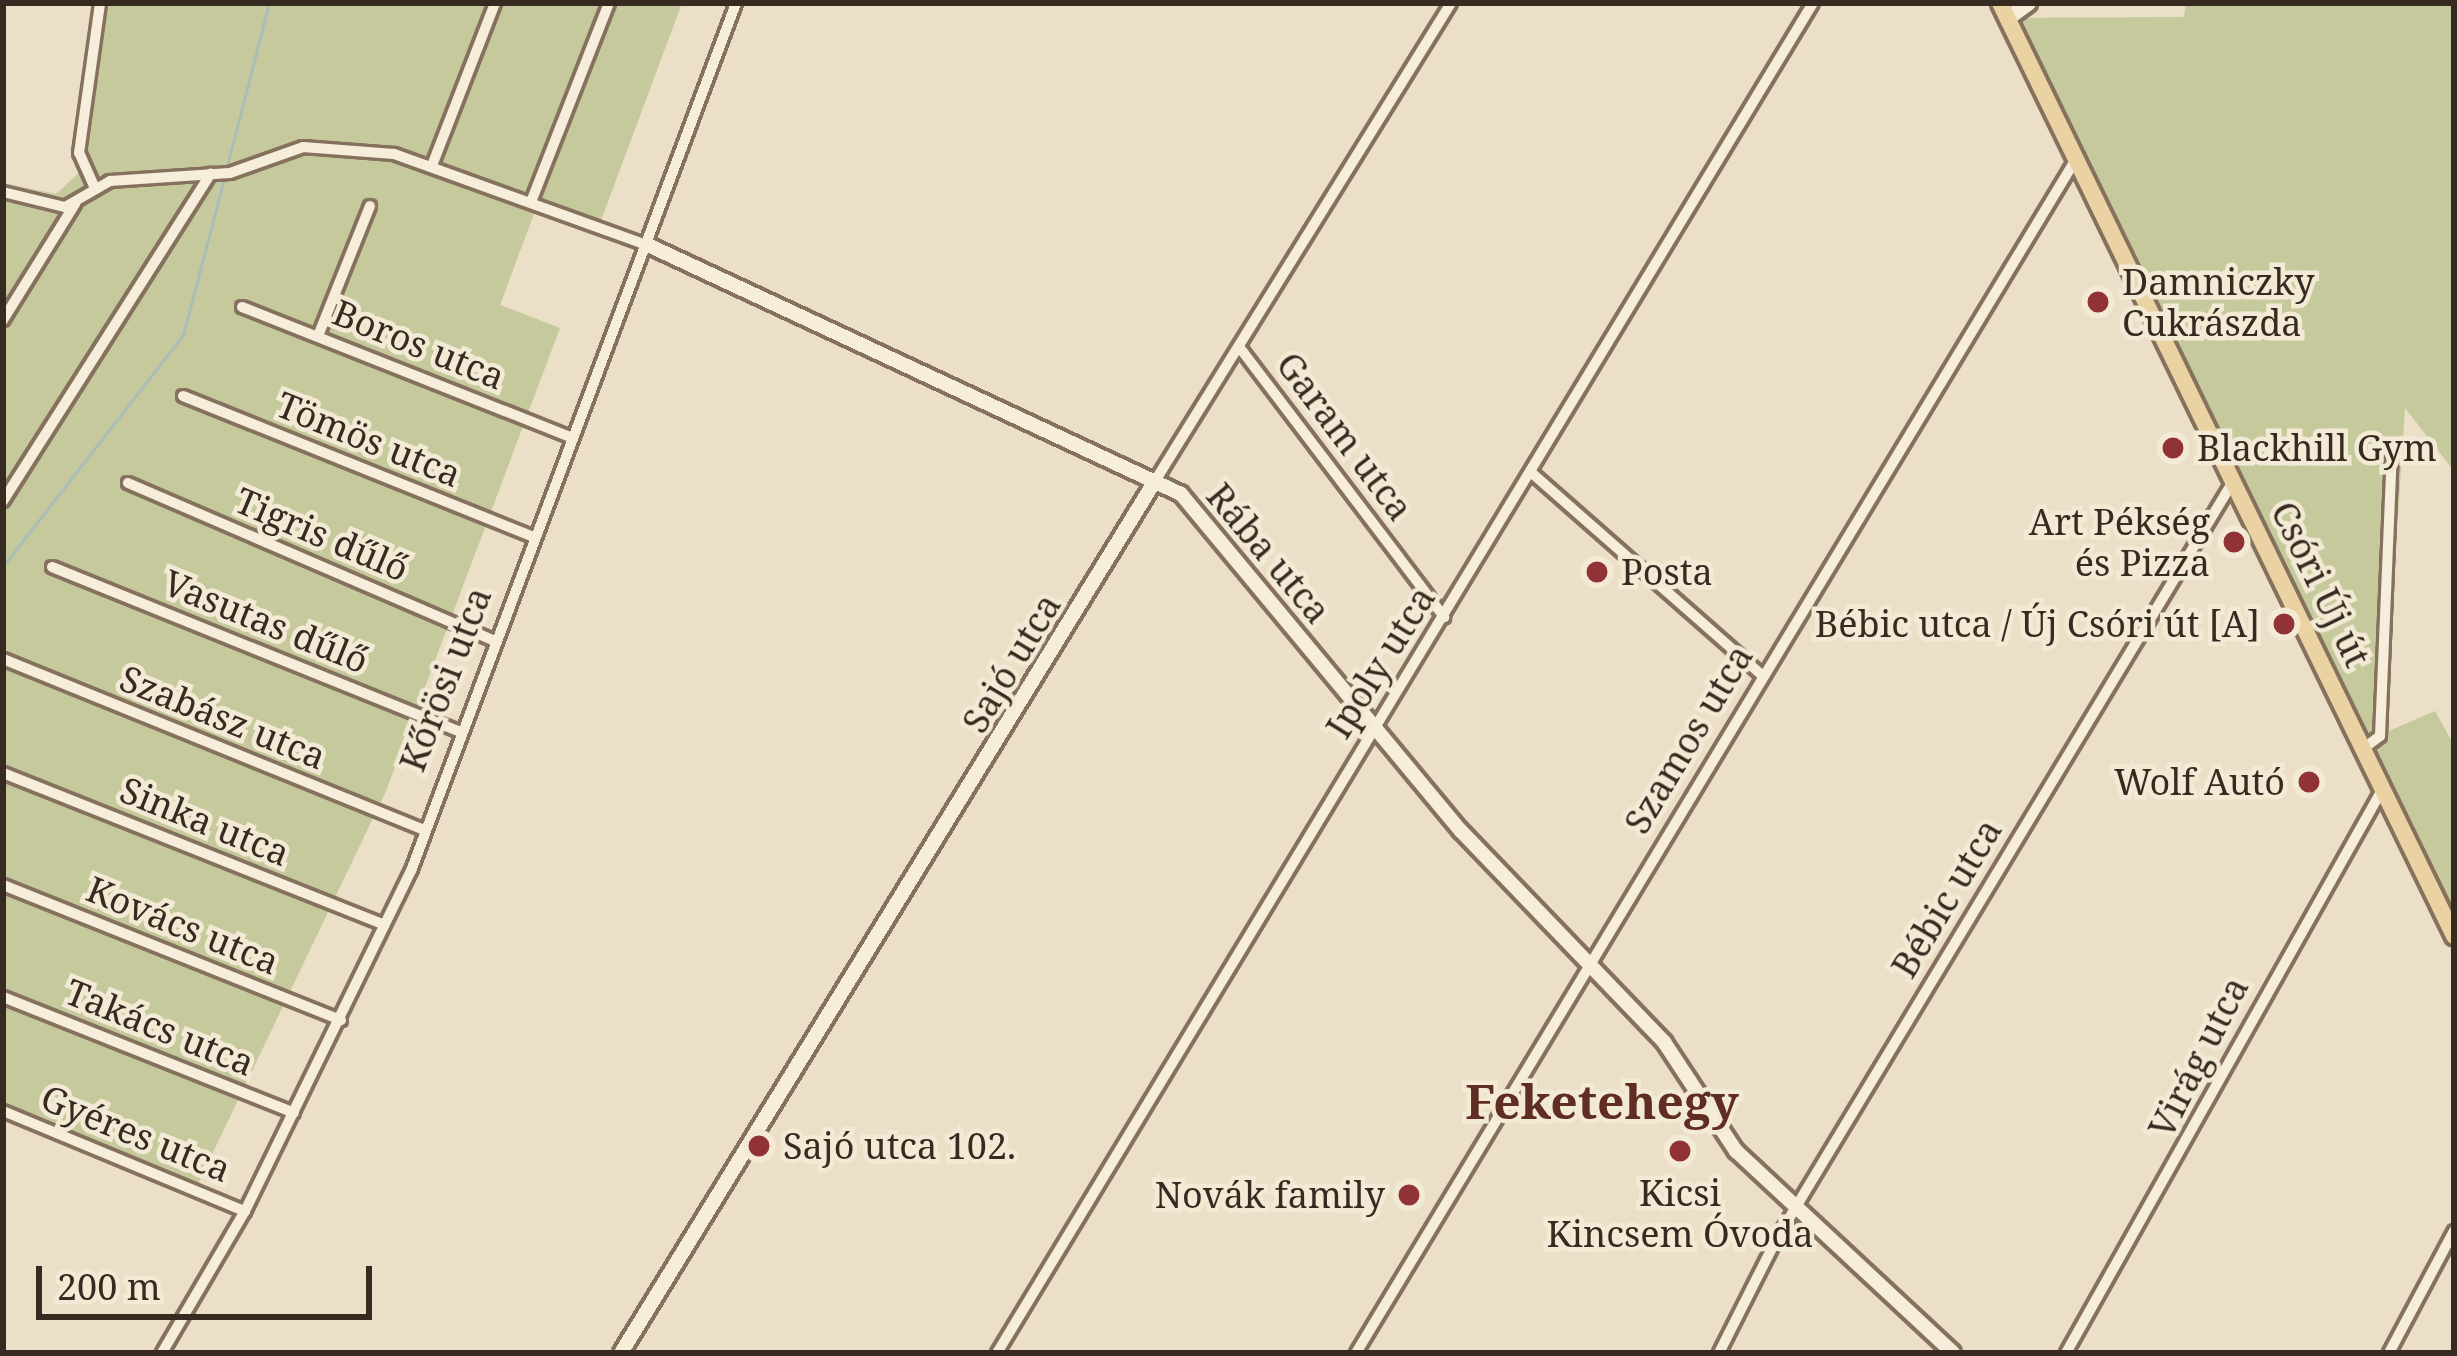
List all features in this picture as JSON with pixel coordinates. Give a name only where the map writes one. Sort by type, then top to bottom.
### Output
[{"type":"main road","points":[[2004,10],[2028,3]]},
{"type":"main road","name":"Csóri Új út","points":[[2004,10],[2454,936]]},
{"type":"street","points":[[3,320],[75,204],[94,186],[80,153],[100,3]]},
{"type":"street","points":[[433,163],[495,3]]},
{"type":"street","points":[[530,202],[609,3]]},
{"type":"street","name":"Kőrösi utca","points":[[162,1353],[245,1211],[384,925],[650,246],[736,3]]},
{"type":"street","name":"Sajó utca","points":[[621,1353],[1450,3]]},
{"type":"street","name":"Ipoly utca","points":[[997,1353],[1533,474],[1813,3]]},
{"type":"street","name":"Rába utca","points":[[94,186],[221,173],[303,147],[433,163],[650,246],[1188,500],[1375,728],[1586,965],[1664,1042],[1722,1134],[1953,1353]]},
{"type":"street","name":"Szamos utca","points":[[1356,1353],[1761,674],[2077,158]]},
{"type":"street","points":[[3,501],[221,173]]},
{"type":"street","points":[[3,192],[75,204]]},
{"type":"street","points":[[318,336],[370,206]]},
{"type":"street","name":"Boros utca","points":[[242,307],[574,438]]},
{"type":"street","name":"Garam utca","points":[[1240,348],[1444,617]]},
{"type":"street","name":"Tömös utca","points":[[183,396],[533,537]]},
{"type":"street","points":[[2364,748],[2380,736],[2392,455]]},
{"type":"street","points":[[1533,474],[1761,674]]},
{"type":"street","name":"Bébic utca","points":[[1719,1353],[1796,1206],[2234,480]]},
{"type":"street","name":"Tigris dűlő","points":[[128,483],[492,640]]},
{"type":"street","name":"Vasutas dűlő","points":[[52,567],[457,730]]},
{"type":"street","name":"Szabász utca","points":[[3,659],[421,830]]},
{"type":"street","name":"Sinka utca","points":[[3,773],[384,925]]},
{"type":"street","name":"Virág utca","points":[[2066,1353],[2383,788]]},
{"type":"street","name":"Kovács utca","points":[[3,884],[341,1020]]},
{"type":"street","name":"Takács utca","points":[[3,997],[294,1113]]},
{"type":"street","name":"Gyéres utca","points":[[3,1111],[245,1211]]},
{"type":"street","points":[[2389,1353],[2454,1231]]},
{"type":"green space","points":[[107,3],[682,3],[596,234],[535,211],[500,305],[560,328],[386,791],[195,1190],[3,1111],[3,183],[56,194],[83,169]]},
{"type":"green space","points":[[2186,3],[2454,3],[2454,471],[2405,408],[2384,733],[2435,711],[2454,745],[2454,936],[2007,18],[2184,17]]},
{"type":"waterway","points":[[226,170],[269,3]]},
{"type":"waterway","points":[[3,566],[183,335],[224,179]]},
{"type":"place","name":"Damniczky Cukrászda","points":[[2098,302]]},
{"type":"place","name":"Blackhill Gym","points":[[2173,448]]},
{"type":"place","name":"Art Pékség és Pizza","points":[[2234,542]]},
{"type":"place","name":"Posta","points":[[1597,572]]},
{"type":"place","name":"Bébic utca / Új Csóri út [A]","points":[[2284,624]]},
{"type":"place","name":"Wolf Autó","points":[[2309,782]]},
{"type":"place","name":"Sajó utca 102.","points":[[759,1146]]},
{"type":"place","name":"Kicsi Kincsem Óvoda","points":[[1680,1151]]},
{"type":"place","name":"Novák family","points":[[1409,1195]]},
{"type":"district","name":"Feketehegy","points":[[1602,1101]]}]
